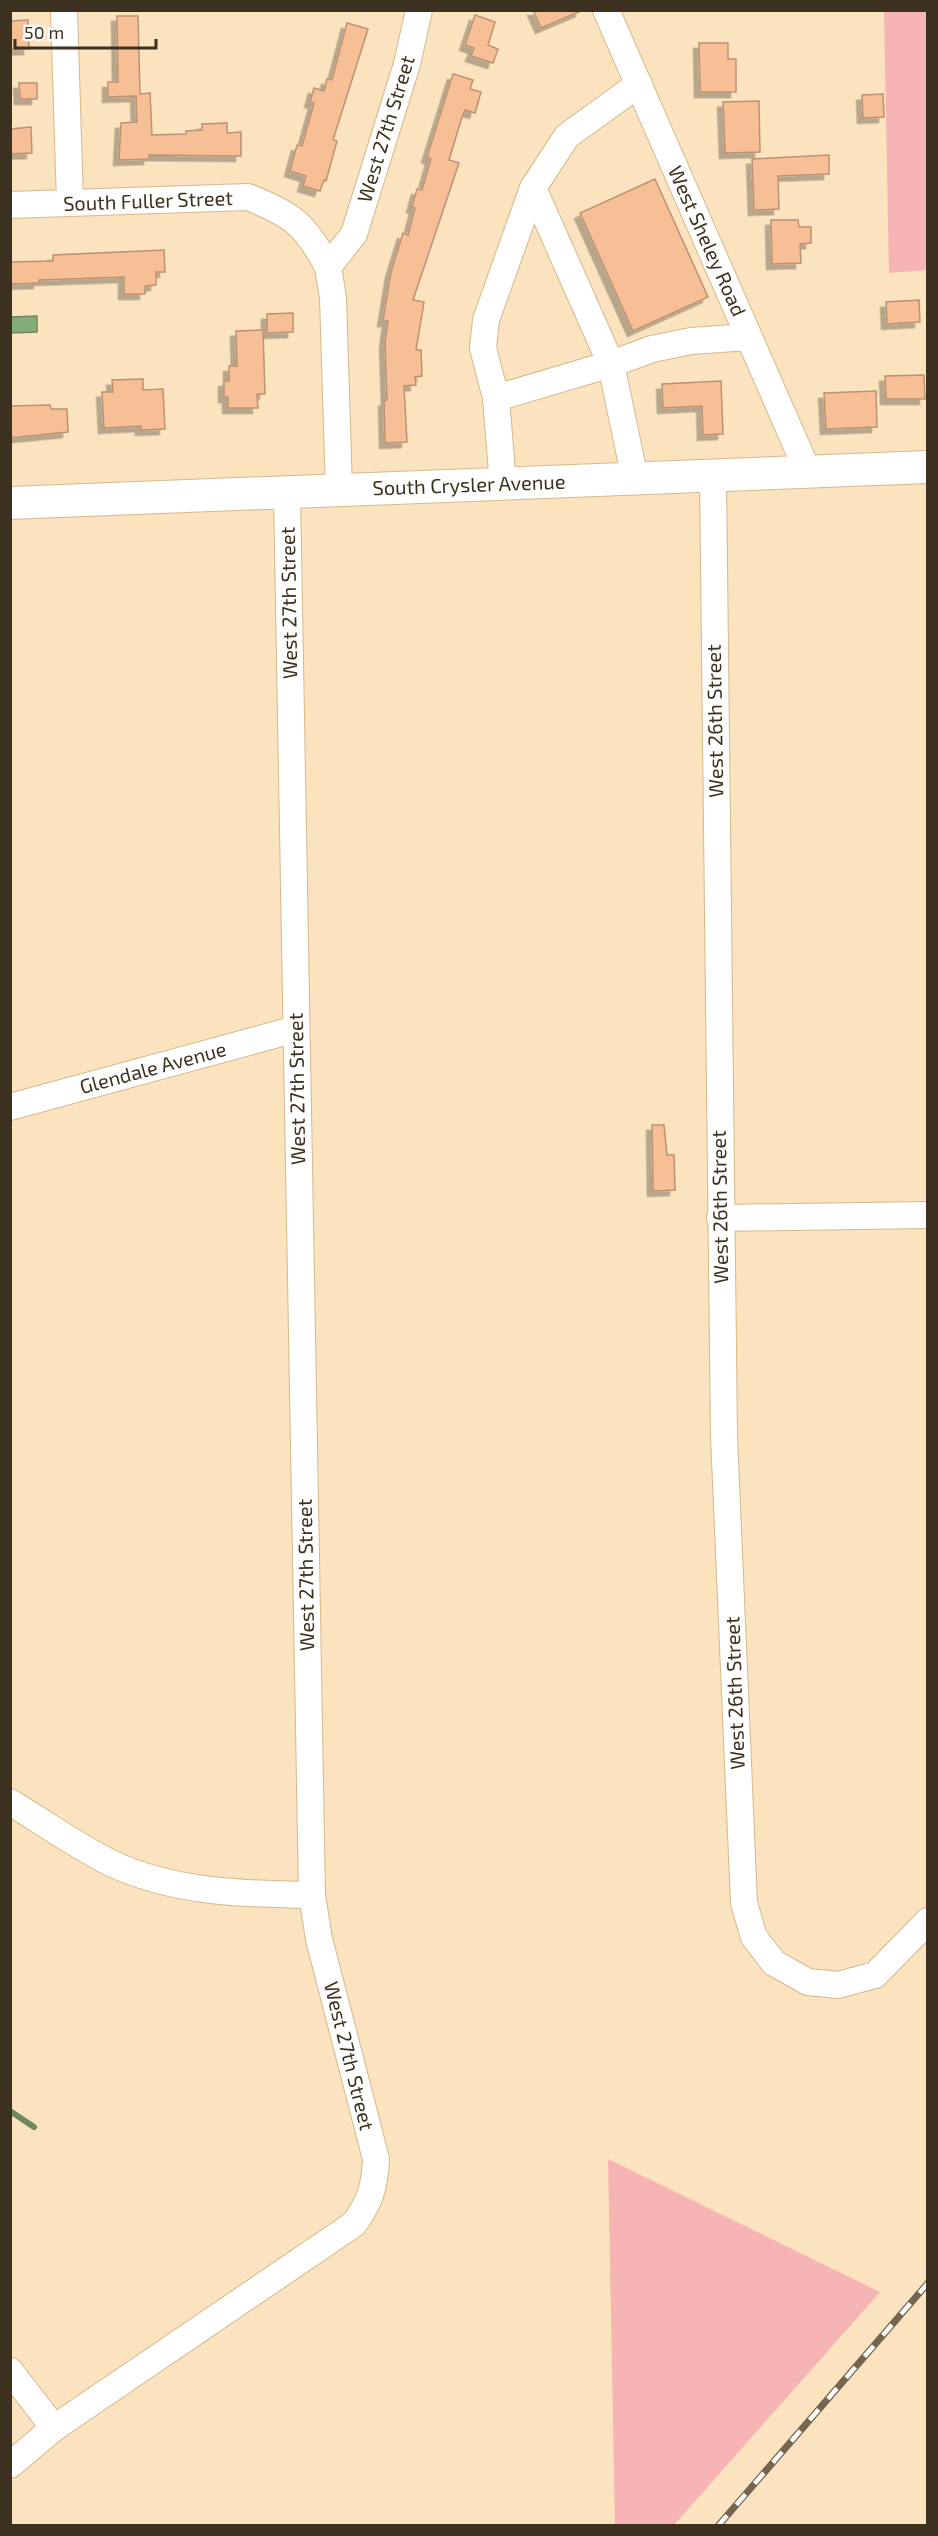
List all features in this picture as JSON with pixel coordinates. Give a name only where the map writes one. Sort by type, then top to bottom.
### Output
[{"type":"main road","name":"South Crysler Avenue","points":[[10,503],[927,467]]},
{"type":"street","points":[[64,10],[70,203]]},
{"type":"street","name":"West 27th Street","points":[[328,267],[354,234],[407,64],[419,10]]},
{"type":"street","name":"West Sheley Road","points":[[606,10],[808,472]]},
{"type":"street","points":[[503,484],[496,398],[483,348],[486,320],[533,188],[567,136],[639,84]]},
{"type":"street","points":[[533,188],[611,364],[635,478]]},
{"type":"street","name":"South Fuller Street","points":[[10,205],[248,197],[282,211],[310,234],[328,267]]},
{"type":"street","points":[[328,267],[333,298],[339,490]]},
{"type":"street","points":[[496,398],[611,364],[652,349],[690,341],[749,337]]},
{"type":"street","name":"West 26th Street","points":[[713,476],[724,1436],[744,1903],[754,1937],[774,1964],[808,1982],[838,1985],[875,1975],[927,1921]]},
{"type":"street","name":"West 27th Street","points":[[10,2465],[54,2428],[354,2224],[368,2205],[375,2182],[376,2159],[319,1939],[312,1895],[287,493]]},
{"type":"street","name":"Glendale Avenue","points":[[10,1107],[296,1029]]},
{"type":"street","points":[[720,1218],[927,1215]]},
{"type":"street","points":[[10,1802],[113,1864],[159,1881],[231,1894],[312,1895]]},
{"type":"street","points":[[10,2371],[54,2428]]},
{"type":"shaded area","points":[[884,11],[927,11],[927,270],[889,273]]},
{"type":"shaded area","points":[[37,316],[37,332],[11,333],[11,317]]},
{"type":"shaded area","points":[[608,2159],[880,2292],[674,2525],[615,2525]]},
{"type":"building","points":[[533,10],[581,10],[581,11],[541,28]]},
{"type":"building","points":[[475,15],[495,22],[488,45],[498,49],[493,63],[471,56],[474,48],[465,45]]},
{"type":"building","points":[[117,16],[138,16],[140,94],[150,93],[152,135],[186,134],[186,131],[202,130],[202,124],[227,123],[227,133],[241,132],[241,156],[149,155],[149,159],[119,160],[121,123],[137,122],[136,96],[108,97],[108,82],[118,82]]},
{"type":"building","points":[[28,20],[29,49],[10,50],[10,21]]},
{"type":"building","points":[[347,23],[368,29],[333,140],[337,141],[326,181],[324,180],[320,191],[303,186],[306,176],[290,171],[297,145],[302,146],[314,103],[310,102],[314,88],[324,91],[327,79],[332,80]]},
{"type":"building","points":[[699,43],[728,43],[728,59],[736,59],[736,92],[700,92]]},
{"type":"building","points":[[453,74],[473,80],[470,89],[481,92],[475,113],[465,110],[461,120],[449,160],[459,163],[413,300],[424,302],[416,350],[421,350],[422,376],[415,377],[416,385],[404,386],[407,442],[385,443],[384,401],[387,400],[385,342],[388,321],[383,321],[391,272],[403,233],[408,235],[417,189],[422,190],[431,159],[427,157]]},
{"type":"building","points":[[19,83],[37,83],[37,99],[20,99]]},
{"type":"building","points":[[883,94],[884,117],[863,118],[862,95]]},
{"type":"building","points":[[759,101],[760,152],[725,153],[723,102]]},
{"type":"building","points":[[31,127],[32,153],[10,154],[10,129]]},
{"type":"building","points":[[829,155],[829,174],[778,176],[779,209],[754,210],[752,159]]},
{"type":"building","points":[[655,179],[708,297],[633,331],[580,213]]},
{"type":"building","points":[[771,220],[798,220],[799,227],[811,227],[811,243],[800,244],[801,263],[772,264]]},
{"type":"building","points":[[164,250],[165,272],[156,272],[156,285],[145,286],[145,294],[124,294],[124,277],[39,280],[39,283],[10,284],[10,262],[53,261],[53,255]]},
{"type":"building","points":[[919,300],[920,322],[887,324],[886,302]]},
{"type":"building","points":[[293,313],[293,332],[267,333],[267,314]]},
{"type":"building","points":[[263,330],[265,394],[257,394],[258,408],[228,408],[228,397],[224,397],[224,381],[229,381],[229,366],[237,366],[236,331]]},
{"type":"building","points":[[924,375],[925,399],[886,399],[885,376]]},
{"type":"building","points":[[143,379],[143,390],[163,389],[165,429],[141,430],[141,426],[104,428],[102,392],[113,392],[112,380]]},
{"type":"building","points":[[721,381],[723,434],[703,435],[702,406],[663,408],[662,384]]},
{"type":"building","points":[[876,391],[877,427],[826,429],[824,393]]},
{"type":"building","points":[[50,405],[51,409],[67,409],[68,432],[10,438],[10,406]]},
{"type":"building","points":[[652,1125],[664,1125],[667,1155],[674,1155],[675,1190],[653,1191]]},
{"type":"waterway","points":[[10,2111],[34,2127]]},
{"type":"railway","points":[[718,2526],[928,2283]]}]
